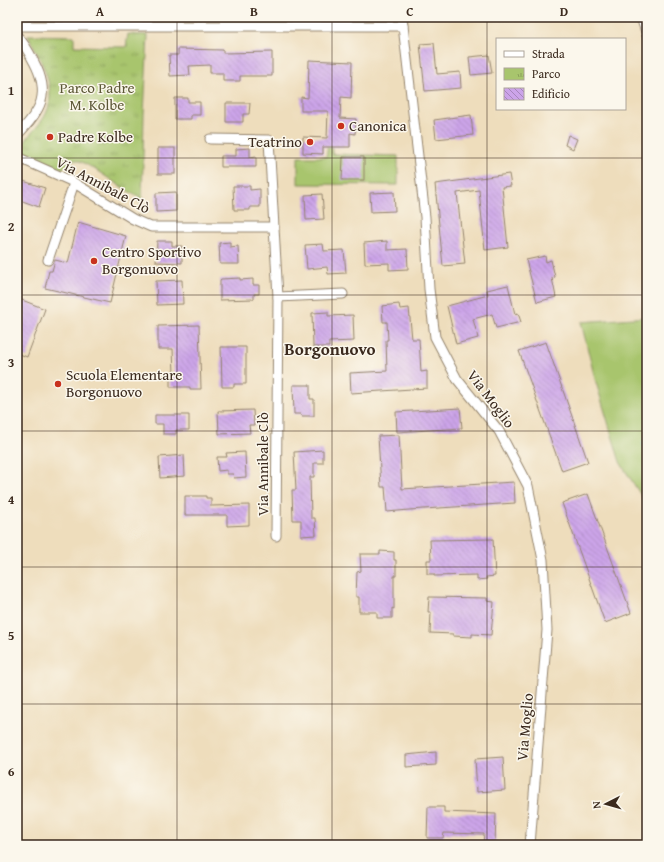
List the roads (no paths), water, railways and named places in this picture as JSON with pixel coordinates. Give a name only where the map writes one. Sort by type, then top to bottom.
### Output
[{"type":"street","points":[[640,17],[647,35]]},
{"type":"street","points":[[17,26],[402,21]]},
{"type":"street","name":"Via Moglio","points":[[402,21],[425,217],[429,289],[436,337],[457,379],[499,431],[528,486],[543,560],[547,630],[530,845]]},
{"type":"street","points":[[17,135],[31,121],[42,98],[42,88],[38,69],[19,38]]},
{"type":"street","name":"Via Annibale Clò","points":[[210,139],[269,140],[278,297],[276,536]]},
{"type":"street","name":"Via Annibale Clò","points":[[17,157],[74,184],[133,219],[152,227],[274,227]]},
{"type":"street","points":[[48,260],[74,184]]},
{"type":"street","points":[[278,297],[343,294]]},
{"type":"waterway","points":[[647,437],[644,444],[647,452]]},
{"type":"place","name":"Canonica","points":[[341,126]]},
{"type":"place","name":"Padre Kolbe","points":[[50,137]]},
{"type":"place","name":"Teatrino","points":[[310,142]]},
{"type":"place","name":"Centro Sportivo Borgonuovo","points":[[94,261]]},
{"type":"place","name":"Scuola Elementare Borgonuovo","points":[[58,384]]},
{"type":"district","name":"Borgonuovo","points":[[330,349]]},
{"type":"park label","name":"Parco Padre M. Kolbe","points":[[97,96]]}]
